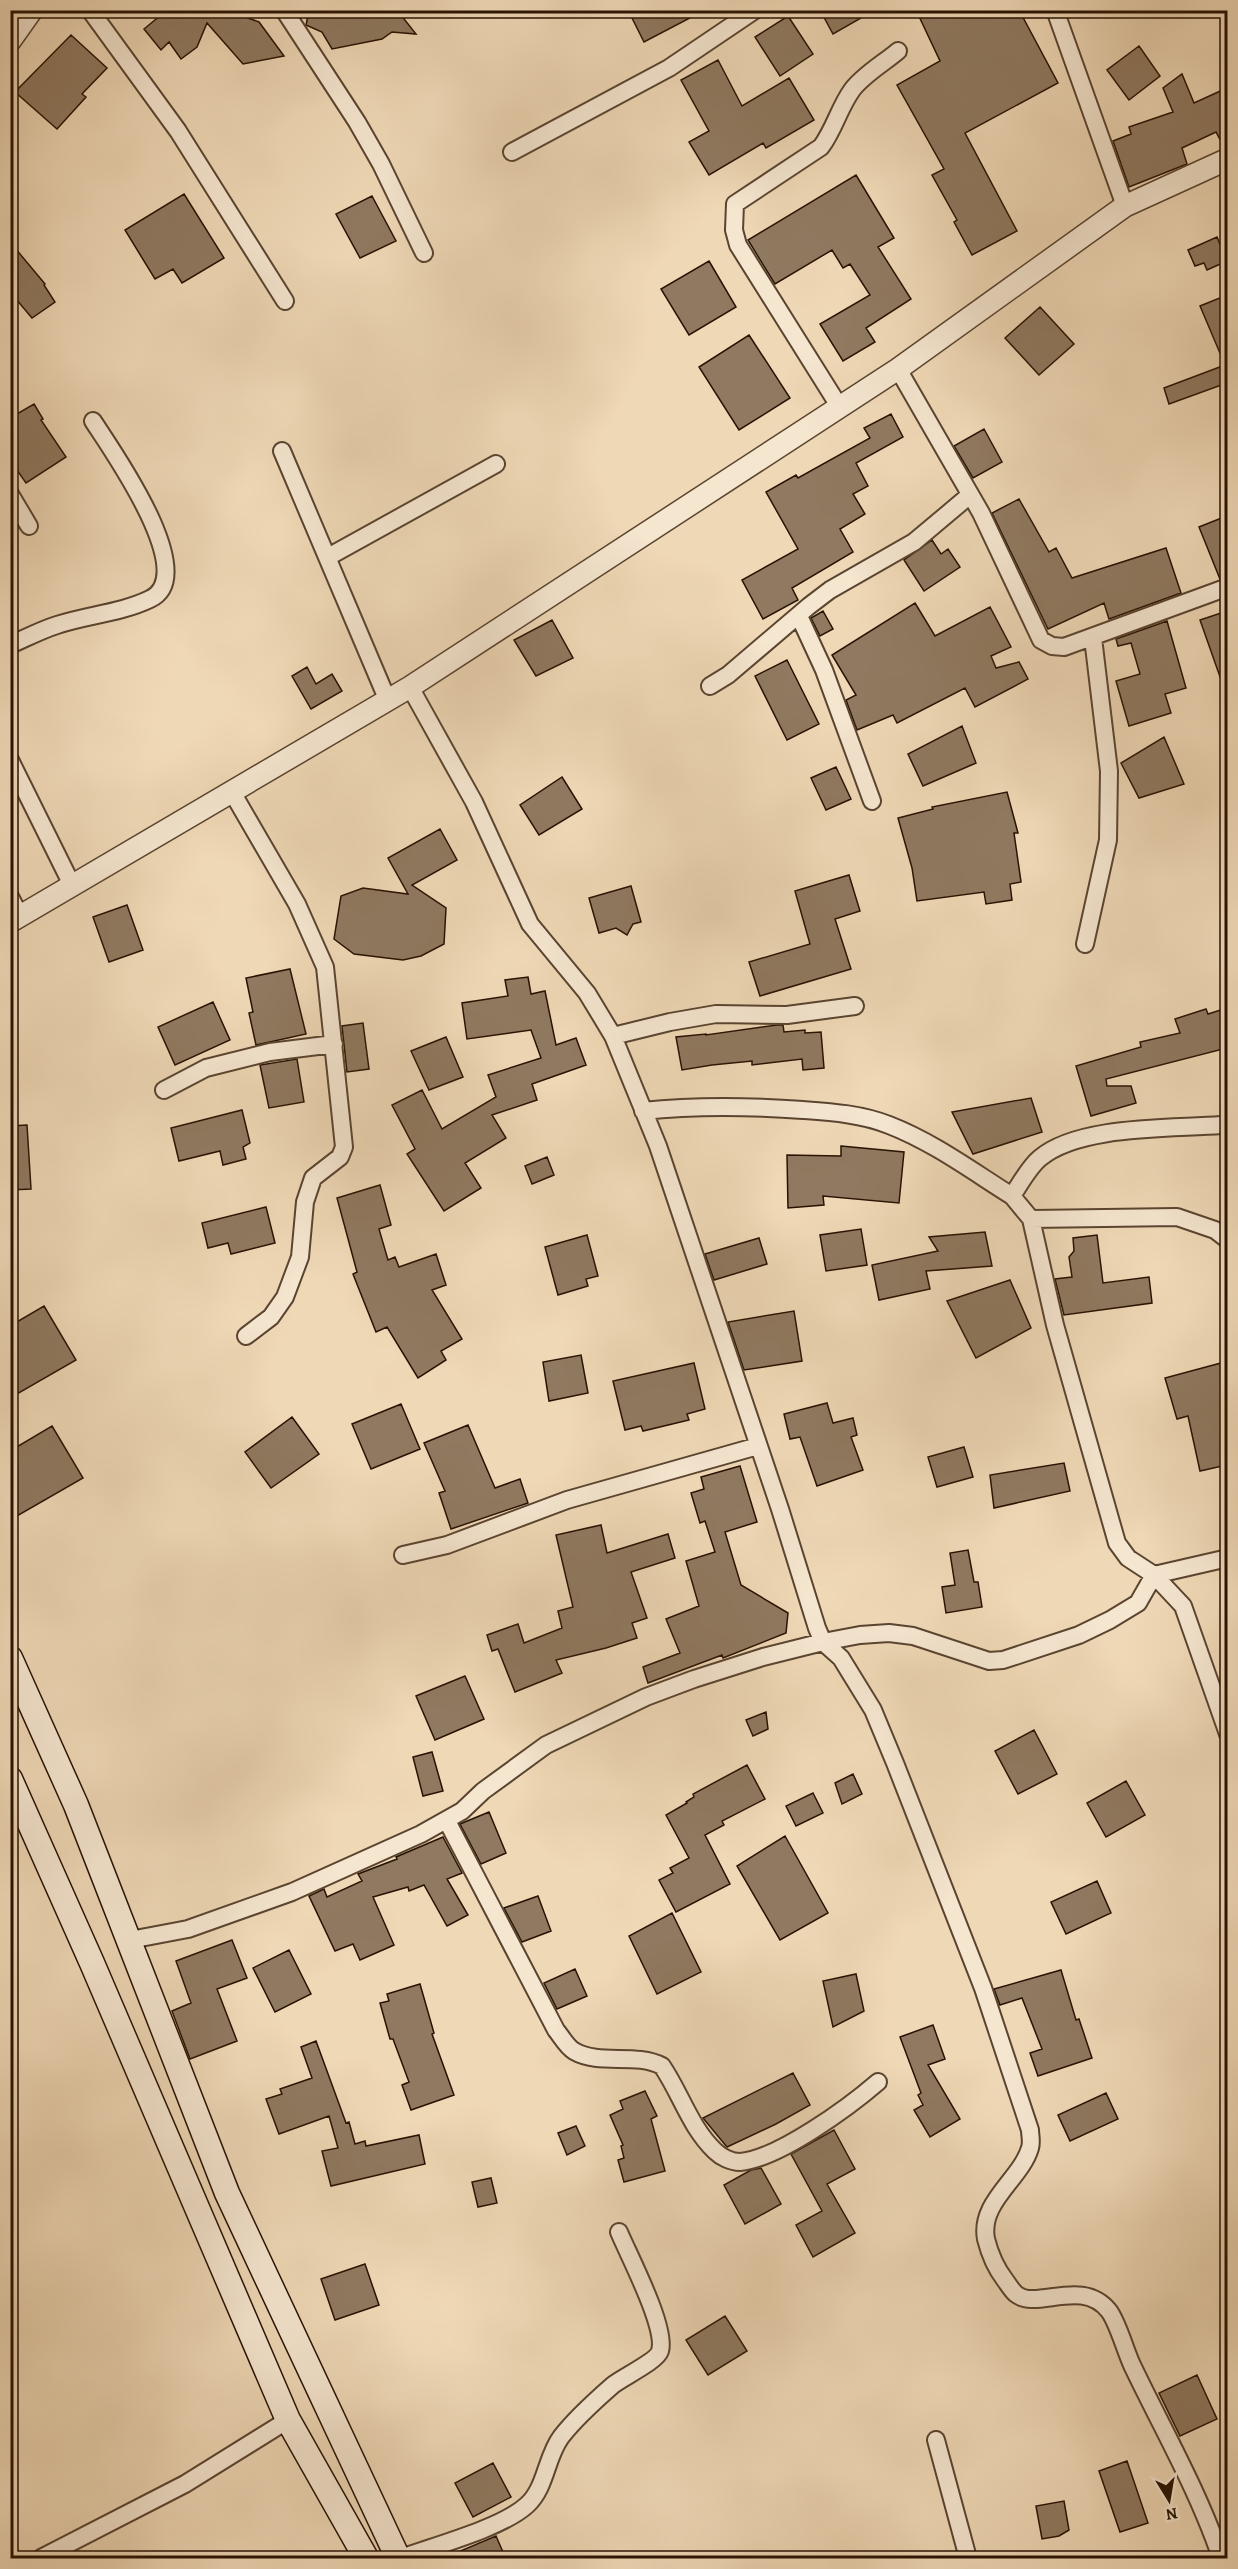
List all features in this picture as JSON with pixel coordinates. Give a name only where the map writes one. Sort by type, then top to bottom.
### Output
[{"type":"main road","points":[[10,1658],[76,1805],[227,2193],[400,2559]]},
{"type":"main road","points":[[10,1779],[92,1963],[288,2420],[366,2559]]},
{"type":"street","points":[[10,41],[32,10]]},
{"type":"street","points":[[90,10],[178,131],[285,301]]},
{"type":"street","points":[[284,10],[357,122],[381,165],[424,254]]},
{"type":"street","points":[[512,152],[669,68],[754,10]]},
{"type":"street","points":[[1055,10],[1125,206]]},
{"type":"street","points":[[839,406],[738,244],[733,216],[735,204],[821,147],[853,88],[898,51]]},
{"type":"street","points":[[10,897],[15,919],[388,701],[898,369],[1125,206],[1227,159]]},
{"type":"street","points":[[898,369],[970,495],[1041,640],[1052,646],[1064,647],[1227,587]]},
{"type":"street","points":[[10,645],[57,625],[110,613],[153,599],[162,587],[166,573],[164,556],[141,496],[93,421]]},
{"type":"street","points":[[282,452],[388,701]]},
{"type":"street","points":[[328,557],[496,464]]},
{"type":"street","points":[[10,494],[29,526]]},
{"type":"street","points":[[710,686],[728,675],[831,591],[914,542],[970,495]]},
{"type":"street","points":[[799,616],[824,670],[872,801]]},
{"type":"street","points":[[1085,944],[1108,840],[1109,771],[1093,638]]},
{"type":"street","points":[[410,687],[478,810],[530,924],[587,993],[613,1036],[644,1111],[706,1287],[807,1603],[823,1642],[841,1658],[873,1710],[983,1988],[1030,2130],[1031,2146],[1025,2160],[988,2216],[986,2236],[993,2264],[1017,2295],[1030,2299],[1054,2295],[1079,2295],[1097,2299],[1110,2312],[1123,2346],[1199,2505],[1221,2559]]},
{"type":"street","points":[[10,760],[72,885]]},
{"type":"street","points":[[232,792],[297,904],[325,967],[344,1147],[340,1157],[314,1178],[304,1202],[300,1257],[285,1297],[270,1317],[246,1335]]},
{"type":"street","points":[[613,1036],[716,1014],[787,1015],[855,1006]]},
{"type":"street","points":[[164,1090],[206,1068],[270,1052],[334,1044]]},
{"type":"street","points":[[644,1111],[691,1106],[745,1105],[819,1111],[870,1119],[921,1140],[1012,1196],[1031,1219],[1055,1325],[1117,1542],[1128,1558],[1154,1575],[1183,1606],[1227,1734]]},
{"type":"street","points":[[1012,1196],[1039,1158],[1059,1147],[1095,1134],[1221,1125]]},
{"type":"street","points":[[1031,1219],[1177,1217],[1215,1230],[1227,1240]]},
{"type":"street","points":[[403,1555],[447,1545],[567,1500],[758,1446]]},
{"type":"street","points":[[130,1940],[188,1929],[292,1892],[447,1821],[462,1811],[483,1791],[546,1745],[583,1726],[694,1679],[763,1657],[823,1642],[860,1635],[889,1633],[913,1636],[989,1661],[1003,1660],[1079,1635],[1110,1620],[1138,1603],[1154,1575],[1227,1558]]},
{"type":"street","points":[[447,1821],[556,2030],[574,2051],[594,2056],[651,2060],[662,2066],[697,2131],[717,2153],[728,2160],[738,2162],[750,2160],[774,2151],[819,2125],[878,2082]]},
{"type":"street","points":[[400,2559],[494,2524],[526,2506],[537,2493],[561,2438],[613,2385],[657,2358],[661,2349],[659,2325],[619,2232]]},
{"type":"street","points":[[41,2559],[184,2484],[288,2420]]},
{"type":"street","points":[[936,2440],[968,2559]]},
{"type":"building","points":[[167,10],[226,10],[259,22],[284,56],[243,64],[207,23],[197,47],[181,59],[169,42],[161,50],[144,29]]},
{"type":"building","points":[[309,10],[397,10],[416,34],[392,32],[382,39],[332,49],[322,32],[306,25]]},
{"type":"building","points":[[628,10],[705,10],[644,42]]},
{"type":"building","points":[[820,10],[875,10],[833,34]]},
{"type":"building","points":[[916,10],[1019,10],[1058,83],[965,133],[1017,231],[972,255],[954,222],[957,220],[932,175],[944,169],[897,85],[940,61]]},
{"type":"building","points":[[788,16],[813,54],[780,76],[755,37]]},
{"type":"building","points":[[71,35],[107,68],[82,94],[86,97],[57,129],[15,92]]},
{"type":"building","points":[[1139,46],[1160,76],[1129,100],[1107,70]]},
{"type":"building","points":[[718,60],[742,106],[789,78],[814,120],[766,148],[763,143],[709,175],[689,142],[709,131],[681,80]]},
{"type":"building","points":[[1182,74],[1194,103],[1227,88],[1227,147],[1224,147],[1216,132],[1182,148],[1187,164],[1129,187],[1113,141],[1131,134],[1129,127],[1173,112],[1163,88]]},
{"type":"building","points":[[856,175],[894,238],[878,247],[911,299],[866,328],[875,342],[843,361],[820,324],[870,295],[850,264],[843,268],[832,250],[775,284],[748,240]]},
{"type":"building","points":[[184,194],[224,258],[182,283],[173,269],[155,279],[125,230]]},
{"type":"building","points":[[372,196],[396,241],[360,258],[336,214]]},
{"type":"building","points":[[1217,237],[1227,261],[1207,270],[1204,263],[1195,266],[1188,250]]},
{"type":"building","points":[[10,242],[45,284],[55,302],[32,318],[10,292]]},
{"type":"building","points":[[709,261],[736,307],[689,335],[661,289]]},
{"type":"building","points":[[1227,295],[1227,383],[1169,404],[1164,388],[1225,365],[1200,306]]},
{"type":"building","points":[[1040,307],[1074,344],[1039,375],[1005,338]]},
{"type":"building","points":[[749,335],[790,398],[739,430],[699,367]]},
{"type":"building","points":[[34,404],[43,419],[41,420],[66,457],[26,483],[10,460],[10,418]]},
{"type":"building","points":[[891,414],[903,437],[856,463],[868,486],[853,494],[865,514],[840,529],[853,552],[792,588],[798,600],[763,619],[742,580],[798,549],[766,492],[796,475],[798,478],[870,438],[864,428]]},
{"type":"building","points":[[984,429],[1002,462],[973,478],[954,446]]},
{"type":"building","points":[[1019,499],[1049,552],[1056,548],[1072,578],[1166,548],[1181,593],[1109,619],[1104,603],[1048,629],[992,513]]},
{"type":"building","points":[[1224,517],[1227,526],[1227,577],[1220,579],[1199,527]]},
{"type":"building","points":[[932,540],[941,554],[948,549],[960,567],[924,591],[904,560]]},
{"type":"building","points":[[915,603],[935,636],[990,607],[1011,647],[991,656],[996,668],[1019,662],[1028,679],[975,707],[965,688],[897,723],[893,715],[857,730],[846,700],[856,695],[832,655]]},
{"type":"building","points":[[823,611],[833,629],[820,636],[811,618]]},
{"type":"building","points":[[1227,611],[1227,691],[1225,691],[1200,620]]},
{"type":"building","points":[[552,620],[573,658],[536,676],[514,640]]},
{"type":"building","points":[[1167,621],[1186,688],[1165,694],[1171,713],[1129,726],[1116,681],[1140,674],[1131,643],[1118,646],[1116,639]]},
{"type":"building","points":[[787,660],[819,724],[787,740],[755,676]]},
{"type":"building","points":[[307,667],[316,684],[332,674],[342,691],[311,709],[292,676]]},
{"type":"building","points":[[962,726],[976,763],[923,786],[908,754]]},
{"type":"building","points":[[1164,737],[1184,784],[1139,798],[1121,763]]},
{"type":"building","points":[[836,767],[851,799],[826,810],[811,778]]},
{"type":"building","points":[[562,777],[582,809],[539,835],[520,805]]},
{"type":"building","points":[[1007,792],[1018,833],[1014,833],[1021,882],[1010,884],[1012,900],[986,904],[984,892],[917,901],[912,868],[898,818],[933,809],[932,807]]},
{"type":"building","points":[[440,829],[457,860],[412,885],[446,908],[444,944],[421,956],[403,960],[354,954],[334,939],[341,896],[363,888],[408,894],[388,858]]},
{"type":"building","points":[[849,875],[860,911],[835,919],[851,969],[760,996],[749,962],[810,944],[795,891]]},
{"type":"building","points":[[631,886],[641,922],[633,924],[627,935],[616,928],[599,933],[589,898]]},
{"type":"building","points":[[127,905],[143,950],[109,962],[93,917]]},
{"type":"building","points":[[290,969],[306,1034],[256,1045],[249,1013],[253,1012],[246,978]]},
{"type":"building","points":[[528,977],[531,994],[545,991],[556,1045],[576,1038],[586,1065],[532,1084],[537,1100],[492,1115],[506,1138],[465,1163],[481,1188],[444,1211],[407,1154],[415,1149],[392,1105],[422,1090],[442,1129],[496,1097],[488,1075],[541,1058],[531,1030],[467,1039],[462,1003],[508,996],[505,980]]},
{"type":"building","points":[[213,1002],[230,1040],[175,1065],[158,1027]]},
{"type":"building","points":[[1227,1008],[1227,1048],[1106,1079],[1107,1086],[1131,1086],[1136,1103],[1091,1116],[1076,1066],[1141,1047],[1140,1042],[1180,1033],[1175,1019],[1206,1009],[1208,1014]]},
{"type":"building","points":[[363,1023],[369,1069],[347,1072],[342,1026]]},
{"type":"building","points":[[783,1025],[784,1032],[805,1030],[805,1033],[821,1032],[824,1068],[803,1070],[802,1059],[752,1065],[752,1061],[682,1070],[676,1037]]},
{"type":"building","points":[[446,1037],[463,1077],[429,1090],[411,1051]]},
{"type":"building","points":[[297,1059],[304,1102],[269,1108],[260,1065]]},
{"type":"building","points":[[1031,1098],[1042,1132],[973,1154],[952,1112]]},
{"type":"building","points":[[242,1110],[250,1143],[243,1147],[246,1159],[223,1165],[220,1151],[179,1161],[171,1128]]},
{"type":"building","points":[[27,1125],[31,1189],[10,1190],[10,1126]]},
{"type":"building","points":[[841,1146],[904,1152],[899,1203],[823,1196],[824,1205],[788,1208],[787,1155],[841,1156]]},
{"type":"building","points":[[547,1157],[554,1175],[532,1184],[525,1166]]},
{"type":"building","points":[[380,1185],[391,1225],[379,1229],[388,1260],[395,1257],[399,1267],[436,1254],[446,1285],[432,1290],[462,1339],[441,1351],[446,1360],[418,1378],[387,1327],[376,1332],[353,1274],[357,1272],[337,1198]]},
{"type":"building","points":[[266,1207],[275,1243],[231,1254],[228,1243],[208,1248],[202,1223]]},
{"type":"building","points":[[861,1229],[867,1265],[826,1271],[820,1235]]},
{"type":"building","points":[[985,1232],[992,1266],[926,1271],[930,1289],[879,1300],[872,1265],[938,1251],[929,1237]]},
{"type":"building","points":[[587,1235],[598,1276],[586,1279],[588,1286],[558,1295],[545,1247]]},
{"type":"building","points":[[1097,1235],[1103,1283],[1149,1277],[1152,1303],[1064,1315],[1055,1279],[1072,1277],[1069,1257],[1074,1251],[1073,1238]]},
{"type":"building","points":[[759,1238],[767,1264],[714,1280],[705,1254]]},
{"type":"building","points":[[1010,1280],[1031,1328],[976,1358],[947,1301]]},
{"type":"building","points":[[44,1306],[76,1360],[10,1398],[10,1326]]},
{"type":"building","points":[[794,1311],[802,1361],[744,1370],[728,1322]]},
{"type":"building","points":[[581,1355],[588,1393],[549,1401],[543,1362]]},
{"type":"building","points":[[694,1363],[705,1409],[687,1414],[689,1420],[643,1431],[641,1426],[625,1430],[613,1381]]},
{"type":"building","points":[[1221,1363],[1227,1388],[1227,1465],[1200,1471],[1188,1416],[1177,1419],[1165,1378]]},
{"type":"building","points":[[827,1403],[833,1423],[853,1418],[857,1435],[851,1437],[863,1470],[817,1486],[800,1437],[790,1439],[784,1414]]},
{"type":"building","points":[[401,1404],[420,1449],[371,1469],[352,1424]]},
{"type":"building","points":[[292,1417],[319,1454],[271,1488],[245,1452]]},
{"type":"building","points":[[468,1425],[495,1488],[520,1479],[528,1503],[451,1529],[439,1493],[445,1491],[424,1443]]},
{"type":"building","points":[[52,1426],[83,1478],[10,1520],[10,1451]]},
{"type":"building","points":[[964,1447],[973,1477],[937,1487],[928,1457]]},
{"type":"building","points":[[1064,1463],[1070,1491],[994,1508],[990,1475]]},
{"type":"building","points":[[740,1466],[757,1522],[725,1532],[741,1585],[788,1613],[786,1633],[723,1658],[722,1655],[648,1683],[643,1667],[680,1653],[666,1619],[699,1606],[686,1561],[715,1552],[705,1521],[700,1523],[691,1493],[704,1489],[701,1477]]},
{"type":"building","points":[[601,1525],[607,1553],[668,1534],[675,1558],[631,1572],[647,1618],[632,1623],[637,1638],[556,1660],[562,1673],[515,1692],[498,1649],[492,1651],[487,1635],[518,1624],[524,1643],[562,1628],[558,1611],[573,1607],[556,1535]]},
{"type":"building","points":[[968,1550],[974,1582],[978,1582],[982,1607],[946,1613],[942,1587],[955,1585],[950,1553]]},
{"type":"building","points":[[465,1676],[484,1719],[435,1740],[416,1696]]},
{"type":"building","points":[[766,1712],[768,1729],[753,1736],[746,1720]]},
{"type":"building","points":[[1034,1730],[1057,1774],[1018,1794],[995,1751]]},
{"type":"building","points":[[432,1752],[443,1791],[423,1796],[413,1757]]},
{"type":"building","points":[[747,1765],[765,1799],[722,1821],[724,1825],[705,1835],[730,1884],[676,1912],[659,1880],[673,1873],[670,1868],[689,1858],[666,1815],[687,1803],[694,1797],[693,1794]]},
{"type":"building","points":[[853,1774],[862,1794],[842,1804],[835,1783]]},
{"type":"building","points":[[1126,1781],[1145,1815],[1106,1837],[1087,1803]]},
{"type":"building","points":[[813,1793],[823,1813],[796,1826],[786,1806]]},
{"type":"building","points":[[489,1812],[506,1853],[481,1864],[460,1824]]},
{"type":"building","points":[[785,1836],[828,1913],[780,1940],[737,1866]]},
{"type":"building","points":[[443,1837],[462,1873],[447,1879],[468,1915],[447,1926],[424,1885],[409,1891],[408,1887],[373,1897],[394,1945],[360,1960],[353,1944],[335,1951],[309,1896],[324,1889],[327,1897],[362,1881],[358,1874],[397,1859],[396,1857]]},
{"type":"building","points":[[1097,1881],[1111,1913],[1066,1934],[1051,1902]]},
{"type":"building","points":[[538,1896],[551,1931],[522,1942],[504,1908]]},
{"type":"building","points":[[672,1913],[701,1972],[657,1994],[629,1936]]},
{"type":"building","points":[[232,1940],[247,1978],[217,1989],[237,2041],[190,2059],[172,2011],[191,2003],[176,1961]]},
{"type":"building","points":[[289,1950],[311,1994],[275,2012],[253,1968]]},
{"type":"building","points":[[575,1969],[587,1996],[557,2009],[544,1983]]},
{"type":"building","points":[[1061,1970],[1076,2020],[1079,2019],[1092,2058],[1038,2076],[1030,2053],[1042,2049],[1022,1998],[1000,2005],[994,1989]]},
{"type":"building","points":[[856,1974],[864,2011],[833,2027],[823,1981]]},
{"type":"building","points":[[420,1984],[434,2033],[432,2034],[454,2095],[411,2110],[402,2085],[409,2082],[393,2039],[390,2039],[380,2003],[389,2001],[387,1994]]},
{"type":"building","points":[[933,2025],[945,2059],[928,2065],[960,2119],[930,2137],[914,2110],[923,2105],[918,2095],[921,2093],[900,2037]]},
{"type":"building","points":[[316,2041],[346,2123],[349,2122],[355,2144],[365,2141],[366,2146],[419,2135],[425,2164],[331,2186],[322,2151],[338,2148],[329,2116],[279,2134],[266,2099],[282,2094],[280,2089],[312,2078],[301,2047]]},
{"type":"building","points":[[793,2073],[810,2105],[776,2124],[727,2147],[703,2118]]},
{"type":"building","points":[[645,2091],[657,2116],[651,2119],[665,2171],[624,2182],[618,2160],[624,2158],[621,2146],[623,2145],[610,2115],[623,2109],[620,2101]]},
{"type":"building","points":[[1106,2093],[1118,2119],[1070,2141],[1058,2115]]},
{"type":"building","points":[[576,2126],[585,2146],[567,2155],[558,2133]]},
{"type":"building","points":[[834,2130],[855,2169],[827,2184],[855,2233],[813,2257],[796,2225],[822,2211],[791,2154]]},
{"type":"building","points":[[761,2168],[781,2204],[745,2224],[724,2185],[751,2170]]},
{"type":"building","points":[[491,2178],[497,2203],[478,2207],[472,2182]]},
{"type":"building","points":[[365,2264],[379,2305],[335,2320],[321,2279]]},
{"type":"building","points":[[725,2316],[747,2351],[708,2375],[686,2340]]},
{"type":"building","points":[[1197,2375],[1217,2419],[1180,2436],[1159,2393]]},
{"type":"building","points":[[1127,2461],[1148,2523],[1120,2532],[1099,2471]]},
{"type":"building","points":[[493,2463],[511,2497],[473,2517],[455,2483]]},
{"type":"building","points":[[1064,2501],[1069,2530],[1059,2536],[1042,2539],[1036,2506]]},
{"type":"building","points":[[496,2536],[506,2559],[444,2559],[444,2558]]}]
